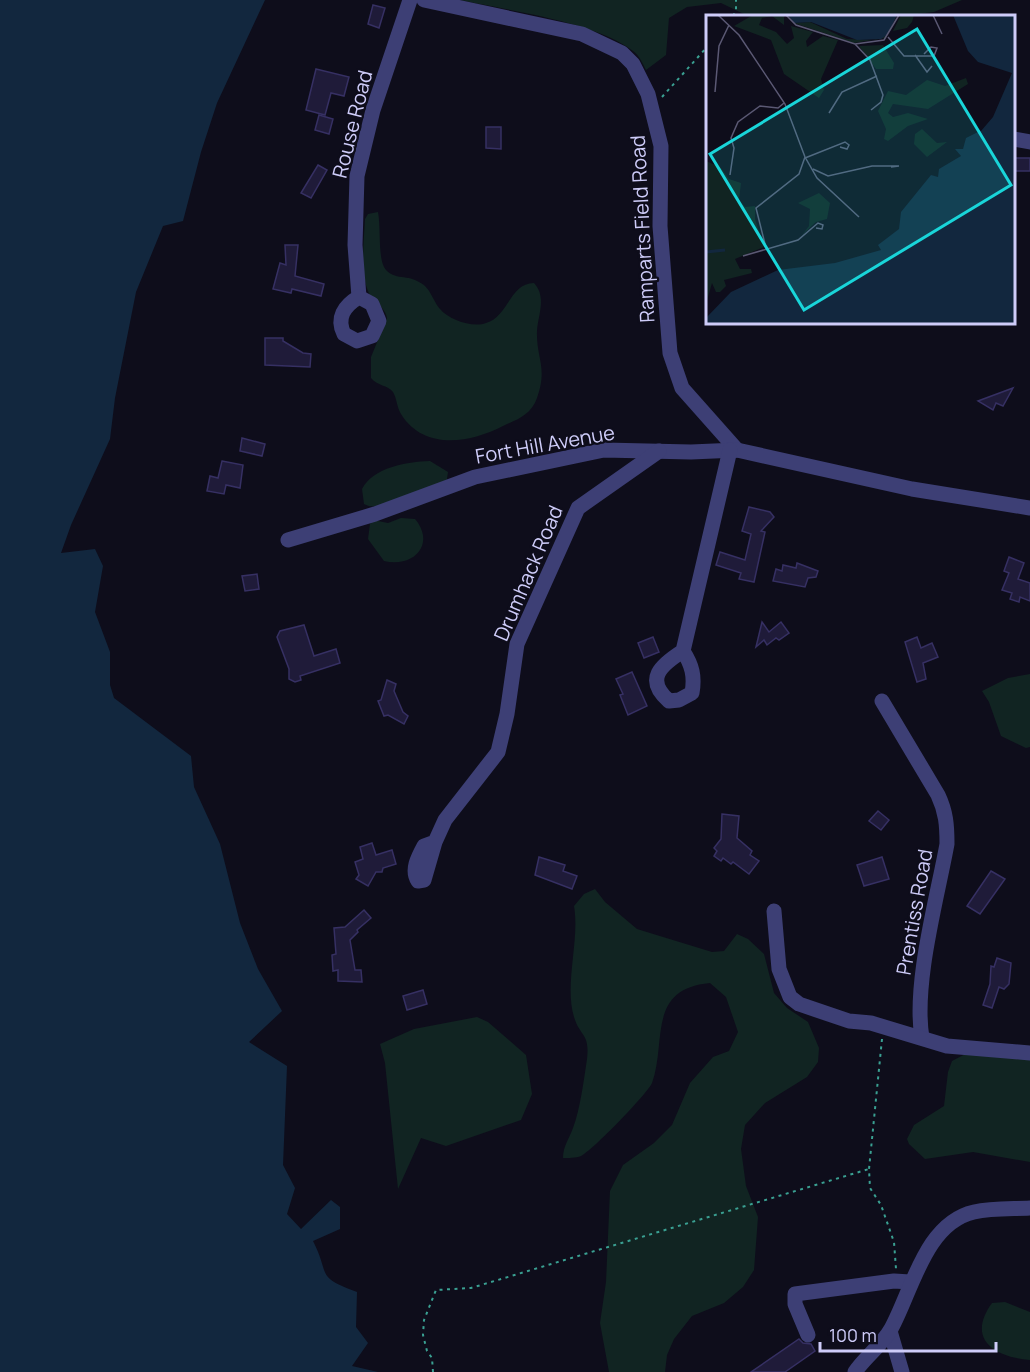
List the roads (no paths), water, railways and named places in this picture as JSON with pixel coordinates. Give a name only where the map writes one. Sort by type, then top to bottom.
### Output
[{"type":"street","name":"Rouse Road","points":[[359,297],[355,246],[357,176],[374,110],[410,0]]},
{"type":"street","name":"Ramparts Field Road","points":[[424,0],[582,34],[622,53],[633,64],[642,78],[661,146],[660,226],[670,353],[682,388],[733,450]]},
{"type":"street","points":[[1015,139],[1030,142]]},
{"type":"street","name":"Fort Hill Avenue","points":[[288,540],[375,514],[476,477],[604,450],[733,450],[912,489],[1030,508]]},
{"type":"street","points":[[683,651],[733,450]]},
{"type":"street","name":"Drumhack Road","points":[[435,842],[453,807],[498,752],[507,714],[517,644],[578,508],[659,451]]},
{"type":"street","name":"Prentiss Road","points":[[882,701],[938,795],[945,810],[947,825],[947,843],[923,976],[919,1018],[922,1038]]},
{"type":"street","points":[[774,911],[779,969],[790,997],[813,1010],[849,1021],[966,1048],[1030,1053]]},
{"type":"street","points":[[855,1372],[890,1331],[910,1282],[940,1232],[955,1220],[980,1211],[1030,1208]]},
{"type":"street","points":[[808,1335],[795,1304],[795,1294],[894,1281],[910,1282]]},
{"type":"street","points":[[890,1331],[902,1372]]},
{"type":"water","points":[[0,0],[265,0],[217,103],[201,152],[183,221],[163,226],[136,292],[115,398],[110,439],[71,525],[61,553],[95,549],[103,566],[95,612],[110,652],[110,685],[114,698],[191,756],[194,787],[220,844],[240,923],[258,969],[282,1011],[249,1042],[287,1066],[283,1165],[295,1188],[287,1214],[301,1229],[331,1200],[340,1207],[340,1229],[313,1241],[329,1278],[357,1292],[356,1327],[368,1343],[352,1366],[378,1372],[0,1372]]}]
